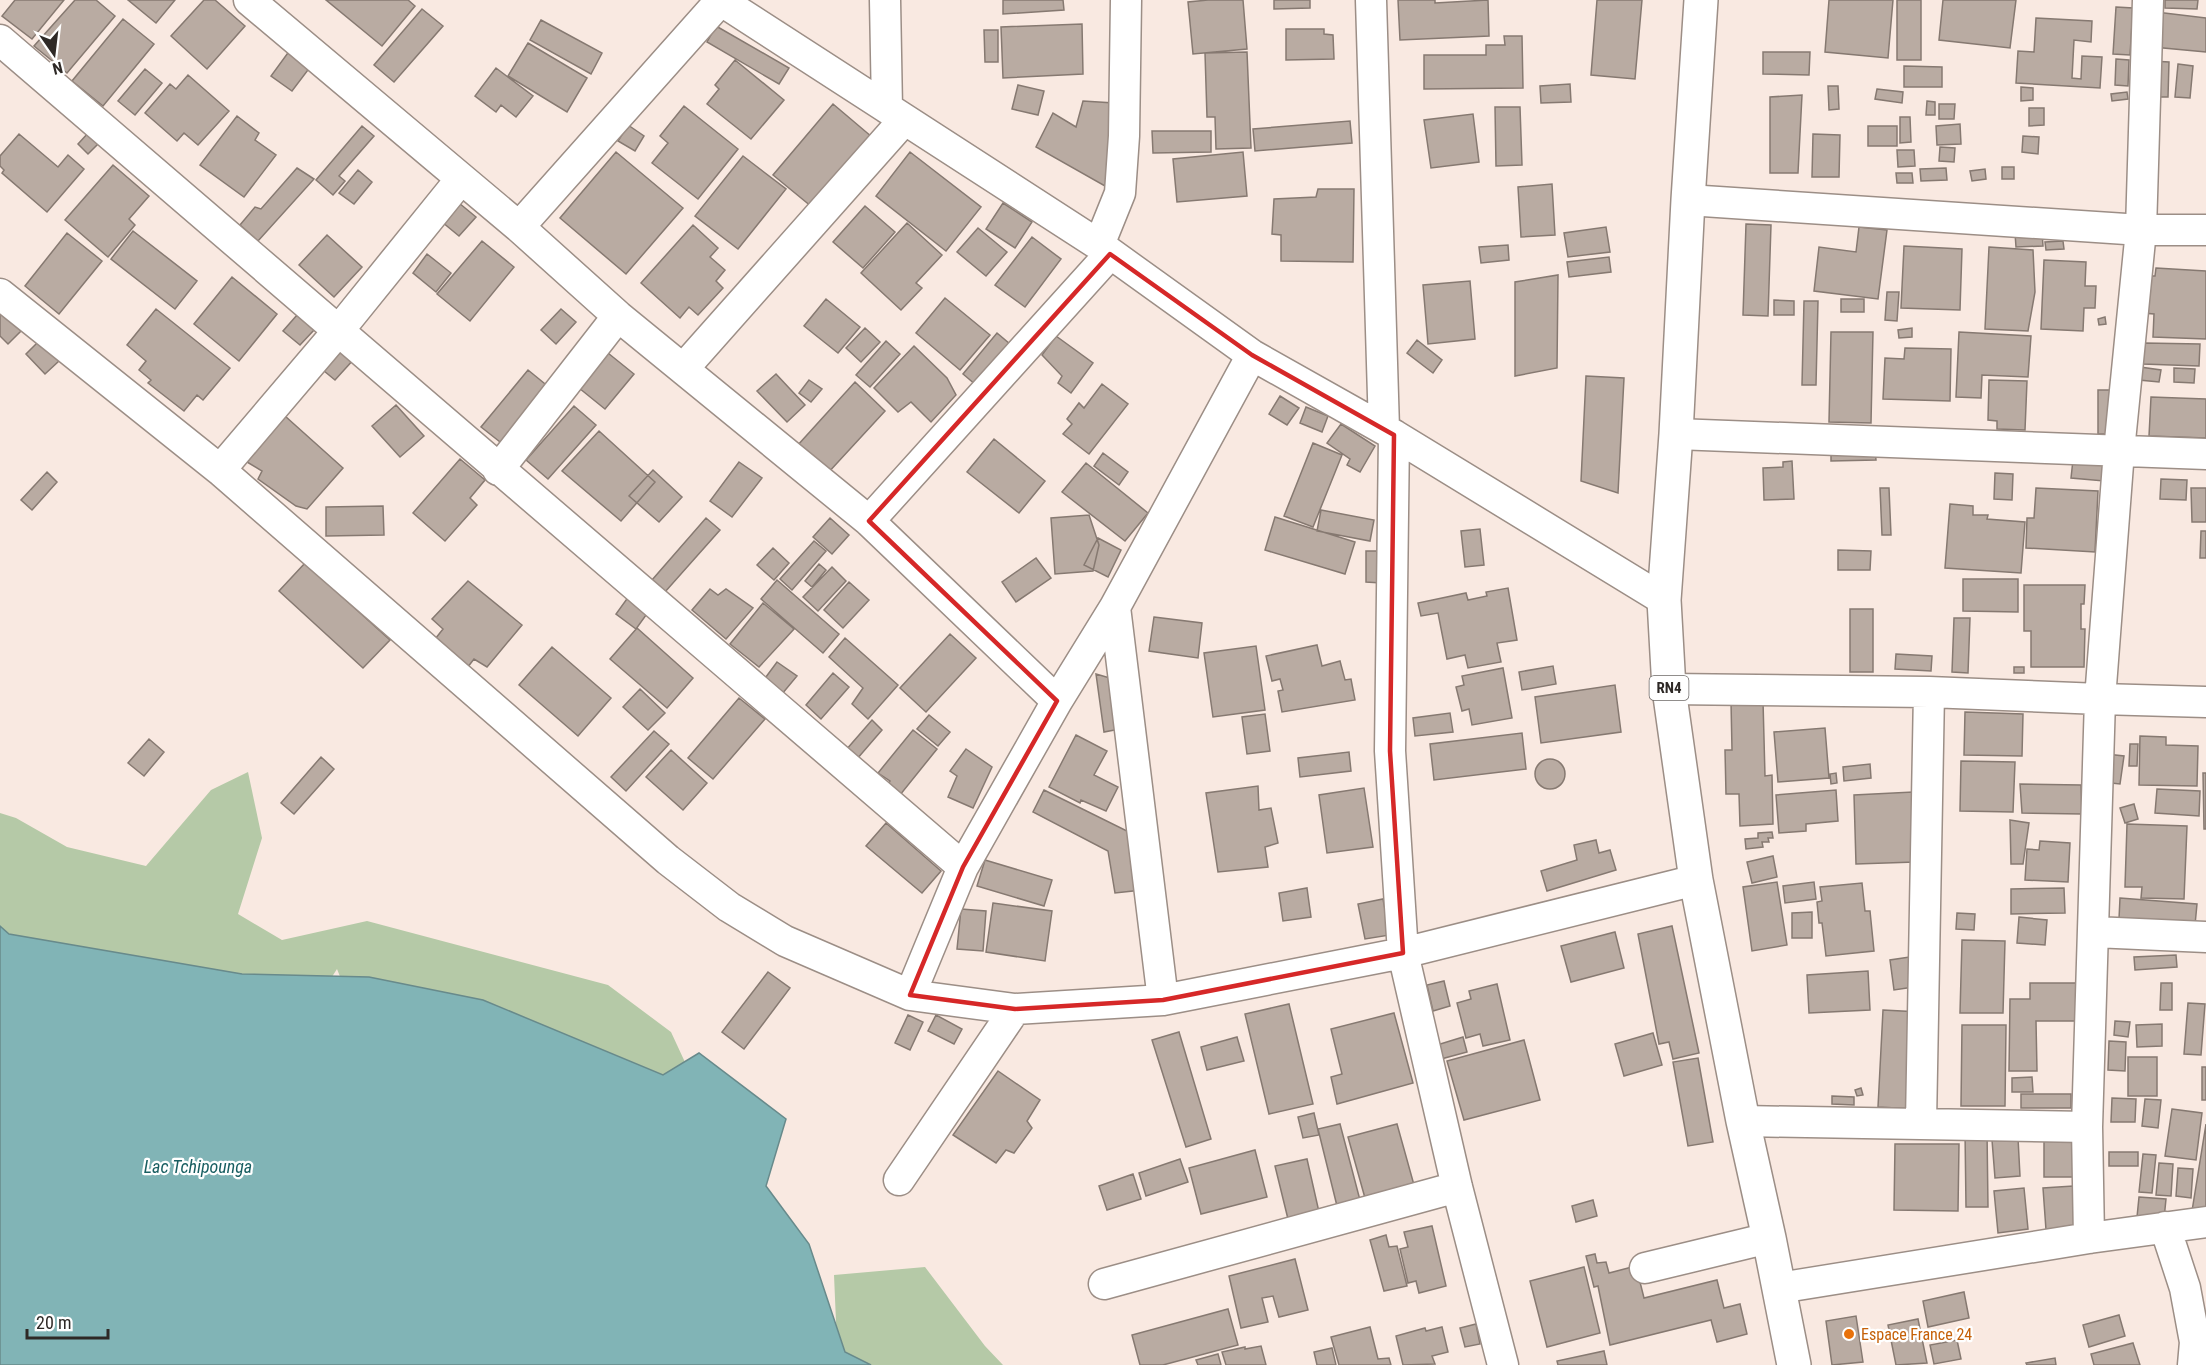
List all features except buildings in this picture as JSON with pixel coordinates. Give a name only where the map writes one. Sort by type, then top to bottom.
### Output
[{"type":"highway","name":"RN4","points":[[1701,0],[1664,600],[1669,689],[1696,880],[1794,1365]]},
{"type":"street","points":[[249,0],[519,227],[618,316],[869,521],[1057,701]]},
{"type":"street","points":[[519,227],[721,0],[1105,250],[1252,355],[1389,432],[1664,600]]},
{"type":"street","points":[[683,369],[896,114],[885,0]]},
{"type":"street","points":[[869,521],[1105,250],[1120,193],[1124,136],[1126,0]]},
{"type":"street","points":[[1371,0],[1389,432],[1390,751],[1403,953],[1457,1187],[1503,1365]]},
{"type":"street","points":[[2089,1238],[2087,1128],[2100,699],[2119,451],[2141,231],[2148,0]]},
{"type":"street","points":[[0,40],[963,867]]},
{"type":"street","points":[[219,470],[339,330],[460,179]]},
{"type":"street","points":[[1688,200],[2141,231],[2206,230]]},
{"type":"street","points":[[0,294],[219,470],[659,852],[729,907],[785,941],[910,995],[1015,1009],[1163,1000],[1403,953],[1696,880]]},
{"type":"street","points":[[498,470],[618,316]]},
{"type":"street","points":[[910,995],[963,867],[1057,701],[1115,608],[1252,355]]},
{"type":"street","points":[[1676,434],[2206,454]]},
{"type":"street","points":[[1115,608],[1163,1000]]},
{"type":"street","points":[[1669,689],[1929,692],[2206,702]]},
{"type":"street","points":[[1921,1123],[1929,692]]},
{"type":"street","points":[[2094,932],[2206,937]]},
{"type":"street","points":[[899,1180],[1015,1009]]},
{"type":"street","points":[[1743,1121],[2087,1128]]},
{"type":"street","points":[[1104,1284],[1457,1187]]},
{"type":"street","points":[[1779,1288],[2089,1238],[2206,1222]]},
{"type":"street","points":[[2165,1227],[2185,1287],[2195,1342],[2193,1365]]},
{"type":"street","points":[[1645,1268],[1769,1238]]},
{"type":"highlighted area","points":[[1110,254],[1252,355],[1394,435],[1390,751],[1403,953],[1163,1000],[1015,1009],[910,995],[963,867],[1057,701],[869,521]]},
{"type":"green space","points":[[248,772],[262,838],[238,914],[282,940],[367,921],[608,985],[671,1032],[690,1073],[662,1099],[477,1011],[455,994],[357,1019],[337,969],[319,997],[18,948],[0,930],[0,813],[16,818],[67,847],[146,866],[211,790]]},
{"type":"green space","points":[[925,1267],[985,1346],[1003,1365],[861,1365],[837,1345],[834,1275]]},
{"type":"water","name":"Lac Tchipounga","points":[[0,926],[9,934],[242,974],[369,977],[483,1000],[663,1075],[699,1053],[786,1119],[766,1186],[809,1244],[845,1352],[871,1365],[0,1365]]},
{"type":"place","name":"Espace France 24","points":[[1849,1334]]}]
